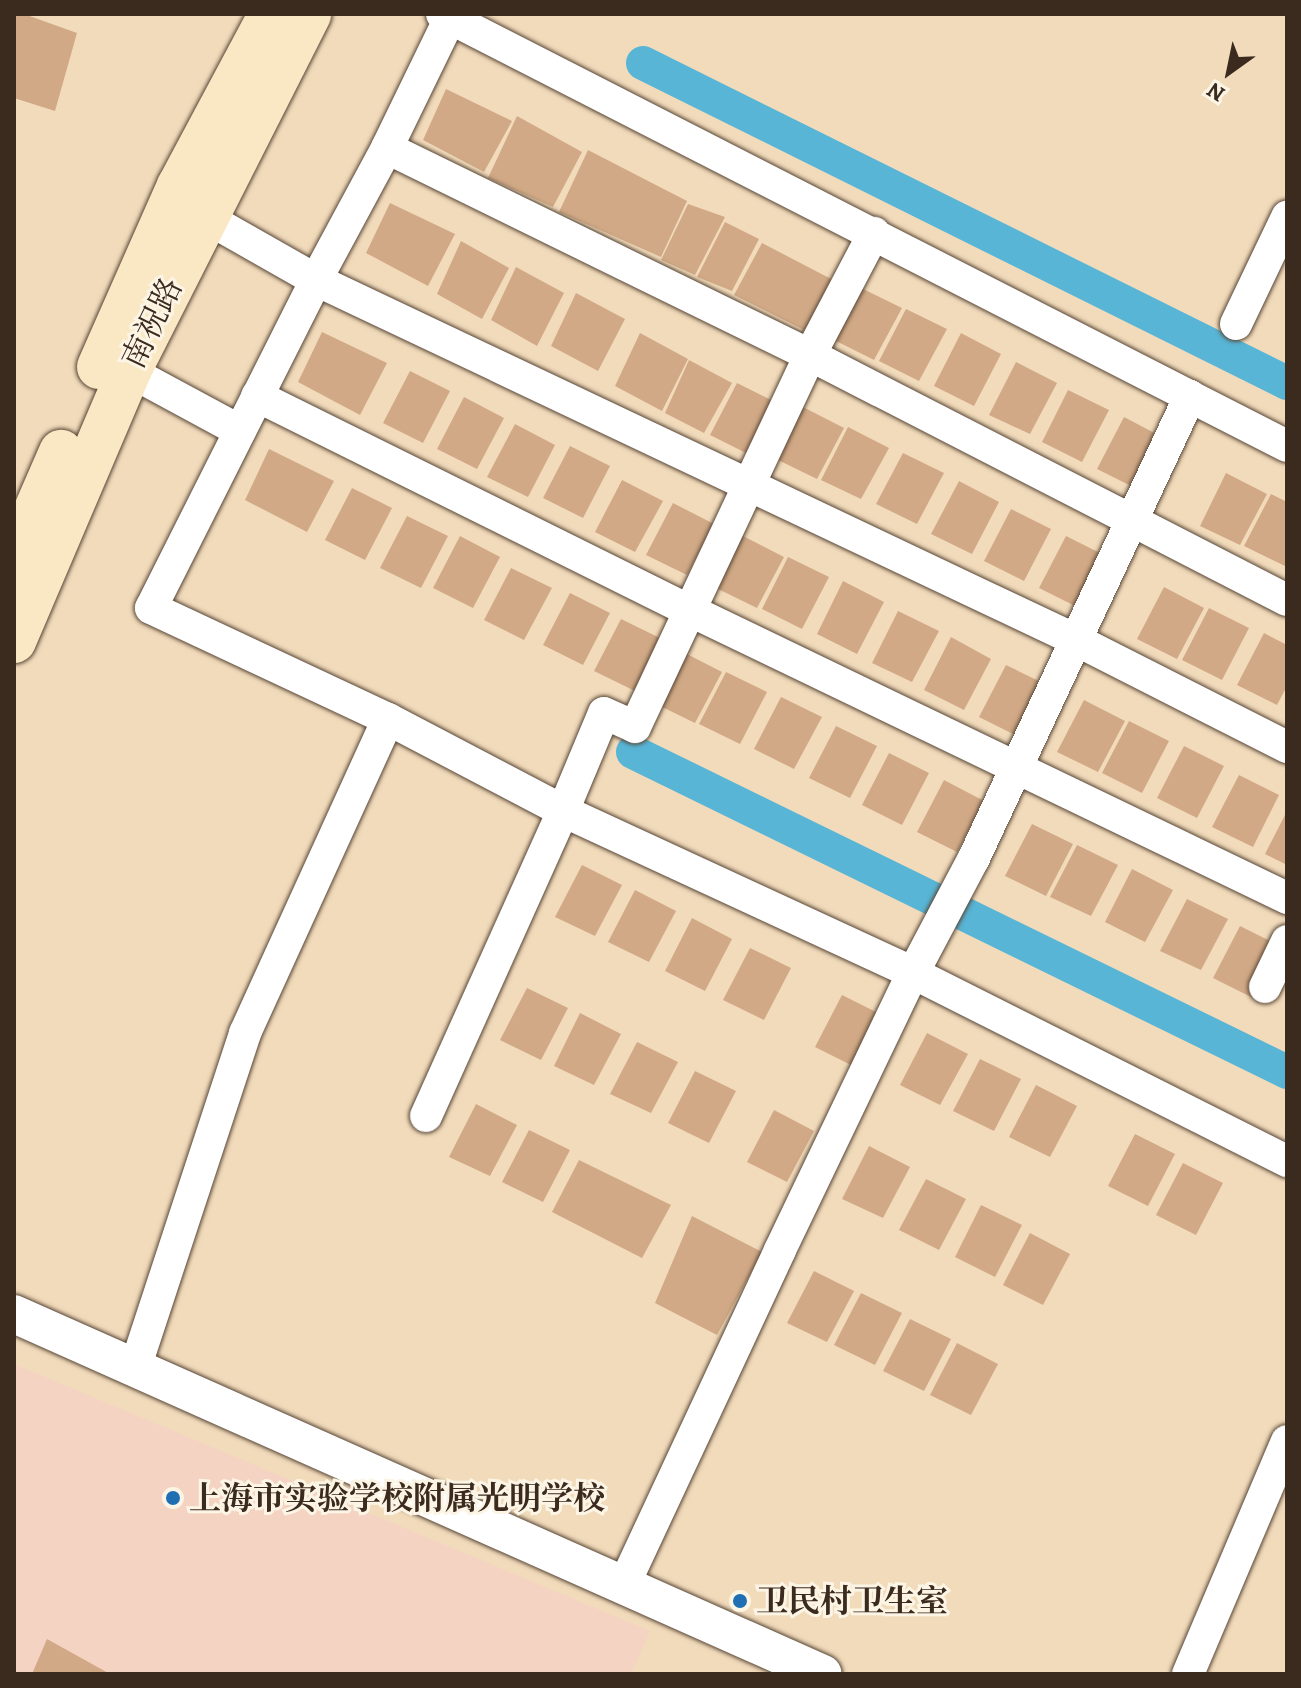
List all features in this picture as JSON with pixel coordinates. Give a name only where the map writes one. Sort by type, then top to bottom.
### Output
[{"type":"main road","name":"南祝路","points":[[14,560],[179,186],[271,14]]},
{"type":"main road","name":"南祝路","points":[[14,641],[129,371],[309,14]]},
{"type":"street","points":[[1287,446],[446,16],[387,148],[316,280],[151,608],[388,719],[563,811],[917,966],[1287,1161]]},
{"type":"street","points":[[387,148],[810,355],[1287,600]]},
{"type":"street","points":[[205,217],[316,280],[1076,640],[1287,747]]},
{"type":"street","points":[[1236,324],[1287,217]]},
{"type":"street","points":[[426,1116],[604,713],[635,727],[810,355],[874,233]]},
{"type":"street","points":[[129,371],[240,431]]},
{"type":"street","points":[[257,396],[689,610],[1287,898]]},
{"type":"street","points":[[623,1587],[917,966],[974,858],[1190,396]]},
{"type":"street","points":[[135,1368],[245,1033],[388,719]]},
{"type":"street","points":[[1265,987],[1287,941]]},
{"type":"street","points":[[14,1314],[823,1674]]},
{"type":"street","points":[[1188,1674],[1287,1441]]},
{"type":"shaded area","name":"上海市实验学校附属光明学校","points":[[14,1364],[650,1631],[631,1674],[14,1674]]},
{"type":"building","points":[[14,14],[24,14],[77,33],[55,111],[14,98]]},
{"type":"building","points":[[446,89],[512,121],[484,172],[423,140]]},
{"type":"building","points":[[517,116],[582,152],[553,207],[488,178]]},
{"type":"building","points":[[588,150],[687,201],[661,257],[559,212]]},
{"type":"building","points":[[390,203],[455,234],[428,286],[366,253]]},
{"type":"building","points":[[688,204],[725,217],[695,275],[661,260]]},
{"type":"building","points":[[725,222],[759,239],[732,291],[697,277]]},
{"type":"building","points":[[461,241],[509,268],[482,319],[437,294]]},
{"type":"building","points":[[762,243],[835,281],[808,332],[734,295]]},
{"type":"building","points":[[516,267],[564,293],[537,346],[491,320]]},
{"type":"building","points":[[861,288],[902,308],[874,360],[834,340]]},
{"type":"building","points":[[576,293],[625,319],[598,371],[551,346]]},
{"type":"building","points":[[906,309],[947,329],[919,381],[879,361]]},
{"type":"building","points":[[322,332],[387,363],[360,415],[298,382]]},
{"type":"building","points":[[640,333],[688,359],[662,411],[615,386]]},
{"type":"building","points":[[961,333],[1001,354],[974,406],[934,386]]},
{"type":"building","points":[[689,360],[732,383],[704,433],[665,413]]},
{"type":"building","points":[[1016,362],[1057,383],[1030,434],[989,415]]},
{"type":"building","points":[[410,371],[450,391],[423,443],[383,423]]},
{"type":"building","points":[[737,383],[777,403],[750,455],[710,435]]},
{"type":"building","points":[[1068,390],[1109,410],[1082,462],[1042,442]]},
{"type":"building","points":[[464,397],[504,418],[477,469],[437,449]]},
{"type":"building","points":[[803,407],[844,428],[817,479],[776,459]]},
{"type":"building","points":[[1124,417],[1164,438],[1137,489],[1097,469]]},
{"type":"building","points":[[515,424],[555,445],[528,497],[487,477]]},
{"type":"building","points":[[848,427],[889,448],[861,499],[821,480]]},
{"type":"building","points":[[570,446],[610,466],[583,518],[543,498]]},
{"type":"building","points":[[269,449],[334,481],[307,532],[245,500]]},
{"type":"building","points":[[903,453],[944,473],[917,524],[876,504]]},
{"type":"building","points":[[1226,473],[1267,494],[1240,545],[1200,526]]},
{"type":"building","points":[[622,480],[663,501],[635,552],[595,532]]},
{"type":"building","points":[[959,481],[999,502],[972,554],[931,534]]},
{"type":"building","points":[[352,488],[392,508],[365,560],[325,540]]},
{"type":"building","points":[[1271,494],[1287,502],[1285,566],[1244,546]]},
{"type":"building","points":[[673,503],[714,524],[687,575],[646,555]]},
{"type":"building","points":[[1011,509],[1051,529],[1024,581],[984,561]]},
{"type":"building","points":[[407,516],[448,536],[421,588],[380,568]]},
{"type":"building","points":[[460,536],[500,557],[473,608],[433,588]]},
{"type":"building","points":[[743,536],[784,557],[757,608],[716,588]]},
{"type":"building","points":[[1066,536],[1106,556],[1079,608],[1039,588]]},
{"type":"building","points":[[788,557],[829,577],[802,629],[762,609]]},
{"type":"building","points":[[511,568],[552,588],[524,640],[484,620]]},
{"type":"building","points":[[843,581],[884,602],[857,654],[817,634]]},
{"type":"building","points":[[1164,587],[1204,608],[1177,659],[1137,639]]},
{"type":"building","points":[[570,593],[610,613],[583,665],[543,645]]},
{"type":"building","points":[[1209,608],[1249,628],[1222,680],[1182,660]]},
{"type":"building","points":[[898,611],[939,631],[912,682],[872,663]]},
{"type":"building","points":[[621,619],[662,639],[635,691],[594,671]]},
{"type":"building","points":[[1264,633],[1287,645],[1287,686],[1277,705],[1237,685]]},
{"type":"building","points":[[951,637],[991,659],[964,710],[924,690]]},
{"type":"building","points":[[681,651],[722,672],[695,723],[654,703]]},
{"type":"building","points":[[1006,665],[1047,685],[1019,737],[979,717]]},
{"type":"building","points":[[726,672],[767,692],[740,744],[699,724]]},
{"type":"building","points":[[781,697],[822,717],[794,769],[754,749]]},
{"type":"building","points":[[1084,700],[1125,721],[1098,772],[1057,752]]},
{"type":"building","points":[[1129,721],[1169,741],[1142,793],[1102,773]]},
{"type":"building","points":[[836,726],[877,746],[850,798],[809,778]]},
{"type":"building","points":[[1184,746],[1224,766],[1197,818],[1157,798]]},
{"type":"building","points":[[889,753],[929,773],[902,825],[862,805]]},
{"type":"building","points":[[1239,775],[1279,795],[1253,847],[1212,827]]},
{"type":"building","points":[[944,780],[984,801],[957,852],[917,832]]},
{"type":"building","points":[[1287,811],[1287,865],[1265,854]]},
{"type":"building","points":[[1032,824],[1073,844],[1046,896],[1005,876]]},
{"type":"building","points":[[1077,845],[1118,865],[1091,916],[1050,897]]},
{"type":"building","points":[[582,865],[622,885],[595,936],[555,917]]},
{"type":"building","points":[[1132,869],[1173,890],[1145,942],[1105,922]]},
{"type":"building","points":[[635,890],[676,911],[649,962],[608,942]]},
{"type":"building","points":[[1187,899],[1228,919],[1201,970],[1160,951]]},
{"type":"building","points":[[692,918],[732,939],[705,991],[665,971]]},
{"type":"building","points":[[1240,926],[1280,946],[1253,998],[1213,978]]},
{"type":"building","points":[[750,948],[791,968],[764,1020],[723,1000]]},
{"type":"building","points":[[527,988],[568,1008],[541,1060],[500,1040]]},
{"type":"building","points":[[842,995],[882,1015],[855,1067],[815,1047]]},
{"type":"building","points":[[580,1013],[621,1034],[594,1085],[554,1066]]},
{"type":"building","points":[[927,1033],[968,1054],[940,1105],[900,1085]]},
{"type":"building","points":[[637,1042],[678,1062],[651,1113],[610,1094]]},
{"type":"building","points":[[980,1059],[1021,1079],[994,1131],[953,1111]]},
{"type":"building","points":[[695,1071],[736,1091],[709,1143],[668,1123]]},
{"type":"building","points":[[1036,1085],[1077,1106],[1050,1157],[1009,1137]]},
{"type":"building","points":[[476,1104],[517,1125],[490,1176],[449,1157]]},
{"type":"building","points":[[774,1110],[814,1131],[787,1182],[747,1162]]},
{"type":"building","points":[[529,1130],[570,1150],[543,1202],[502,1182]]},
{"type":"building","points":[[1135,1134],[1175,1154],[1148,1206],[1108,1186]]},
{"type":"building","points":[[869,1146],[910,1167],[883,1218],[842,1199]]},
{"type":"building","points":[[579,1160],[671,1205],[642,1258],[552,1212]]},
{"type":"building","points":[[1183,1163],[1223,1183],[1196,1235],[1156,1215]]},
{"type":"building","points":[[926,1179],[966,1199],[939,1250],[899,1230]]},
{"type":"building","points":[[981,1205],[1022,1225],[995,1277],[955,1257]]},
{"type":"building","points":[[692,1216],[762,1252],[717,1335],[655,1303]]},
{"type":"building","points":[[1030,1233],[1070,1254],[1043,1305],[1003,1285]]},
{"type":"building","points":[[814,1271],[854,1291],[827,1342],[787,1323]]},
{"type":"building","points":[[861,1293],[902,1313],[875,1365],[834,1345]]},
{"type":"building","points":[[910,1319],[951,1339],[924,1391],[883,1371]]},
{"type":"building","points":[[957,1343],[998,1364],[971,1415],[930,1395]]},
{"type":"building","points":[[47,1639],[110,1674],[32,1674]]},
{"type":"waterway","points":[[643,63],[1287,383]]},
{"type":"waterway","points":[[633,752],[1287,1072]]},
{"type":"place","name":"上海市实验学校附属光明学校","points":[[173,1498]]},
{"type":"place","name":"卫民村卫生室","points":[[740,1601]]}]
